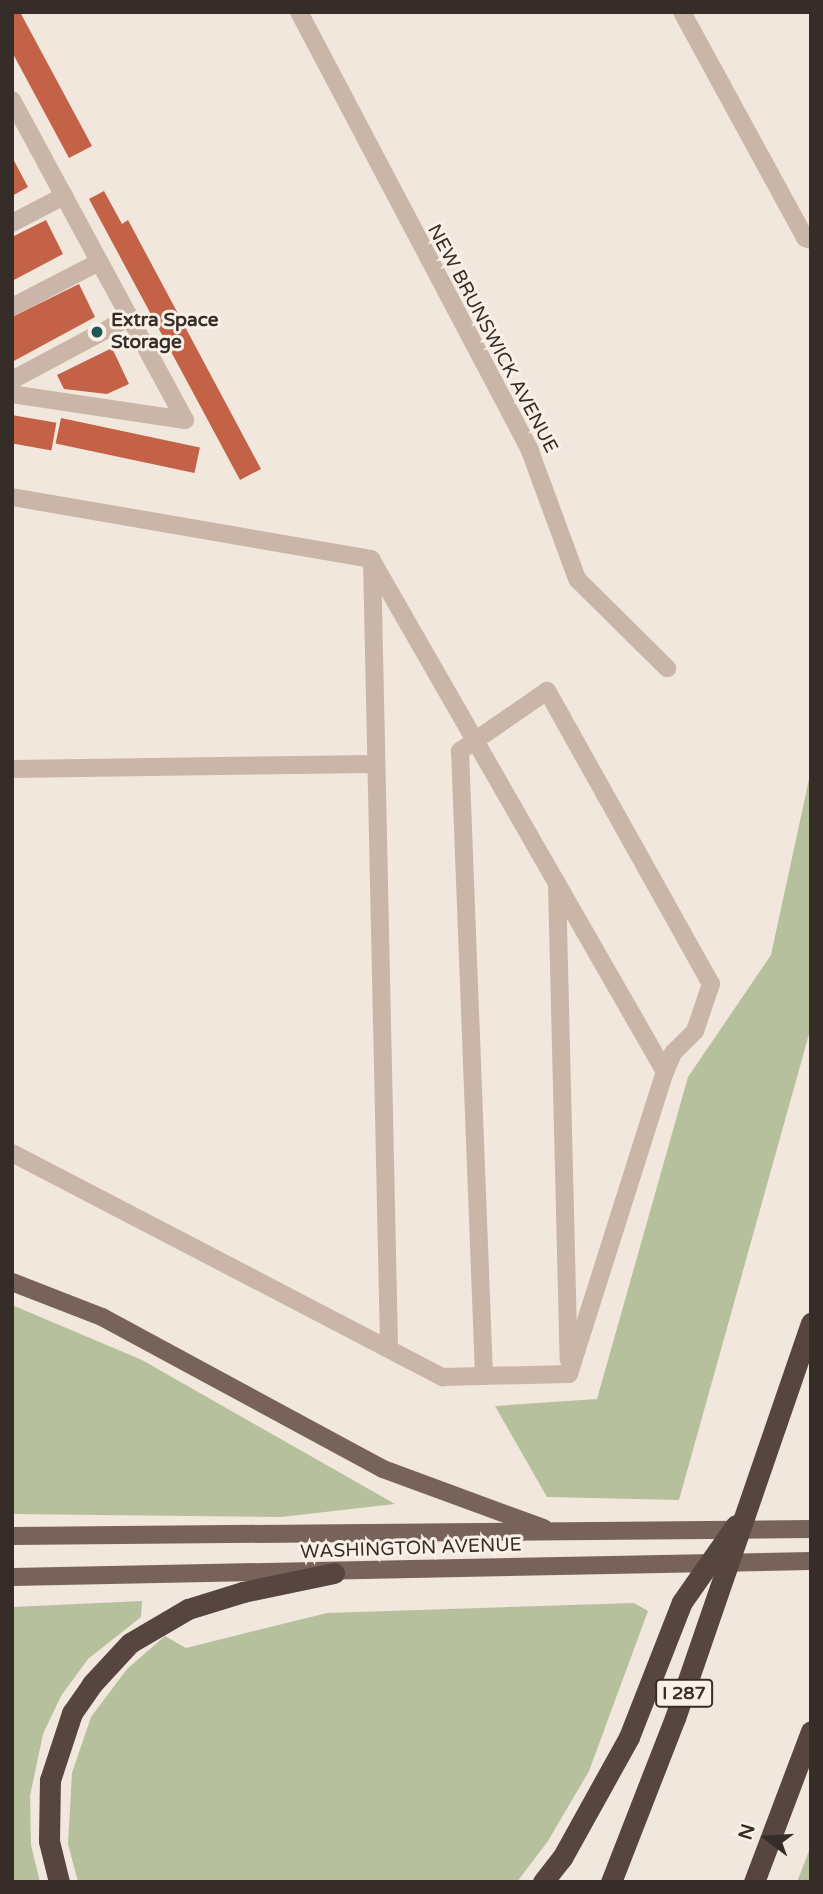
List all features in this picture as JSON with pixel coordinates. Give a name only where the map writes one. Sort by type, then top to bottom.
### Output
[{"type":"highway","name":"I 287","points":[[611,1882],[752,1503],[811,1323]]},
{"type":"highway","points":[[543,1882],[562,1858],[629,1737],[682,1602],[752,1503]]},
{"type":"highway","points":[[59,1882],[49,1832],[50,1780],[72,1713],[92,1684],[130,1643],[188,1609],[334,1573]]},
{"type":"highway","points":[[754,1882],[811,1731]]},
{"type":"main road","points":[[12,1282],[102,1317],[383,1469],[556,1533]]},
{"type":"main road","name":"WASHINGTON AVENUE","points":[[12,1536],[811,1529]]},
{"type":"main road","name":"WASHINGTON AVENUE","points":[[12,1577],[334,1573],[608,1564],[811,1561]]},
{"type":"street","name":"NEW BRUNSWICK AVENUE","points":[[299,12],[530,452],[577,579],[667,668]]},
{"type":"street","points":[[682,12],[805,238],[811,240]]},
{"type":"street","points":[[12,394],[185,420],[15,110]]},
{"type":"street","points":[[12,223],[64,196]]},
{"type":"street","points":[[12,307],[99,262]]},
{"type":"street","points":[[12,380],[130,317]]},
{"type":"street","points":[[12,498],[372,559]]},
{"type":"street","points":[[372,559],[665,1072]]},
{"type":"street","points":[[372,559],[389,1348]]},
{"type":"street","points":[[484,1376],[460,751],[547,691],[710,984],[695,1031],[673,1053],[665,1072],[569,1374]]},
{"type":"street","points":[[12,769],[376,764]]},
{"type":"street","points":[[557,883],[569,1374]]},
{"type":"street","points":[[12,1153],[443,1377],[569,1374]]},
{"type":"green space","points":[[811,770],[811,1027],[679,1500],[547,1497],[495,1406],[597,1399],[688,1077],[771,955]]},
{"type":"green space","points":[[12,1305],[142,1360],[395,1504],[281,1517],[12,1514]]},
{"type":"green space","points":[[142,1601],[141,1617],[88,1659],[61,1696],[43,1734],[30,1796],[31,1845],[40,1882],[12,1882],[12,1607]]},
{"type":"green space","points":[[634,1603],[648,1611],[589,1771],[548,1841],[517,1882],[78,1882],[68,1844],[72,1773],[91,1717],[127,1669],[165,1636],[186,1648],[327,1613]]},
{"type":"green space","points":[[811,1846],[811,1882],[797,1882]]},
{"type":"building","points":[[12,12],[20,12],[92,146],[69,158],[12,52]]},
{"type":"building","points":[[12,157],[28,187],[12,196]]},
{"type":"building","points":[[104,191],[122,224],[128,220],[261,469],[240,480],[89,199]]},
{"type":"building","points":[[46,220],[63,254],[12,281],[12,237]]},
{"type":"building","points":[[79,284],[95,317],[12,362],[12,317]]},
{"type":"building","points":[[112,348],[129,384],[107,394],[64,389],[57,375]]},
{"type":"building","points":[[12,415],[56,423],[51,450],[12,443]]},
{"type":"building","points":[[61,418],[200,448],[194,473],[56,443]]},
{"type":"place","name":"Extra Space Storage","points":[[97,332]]}]
